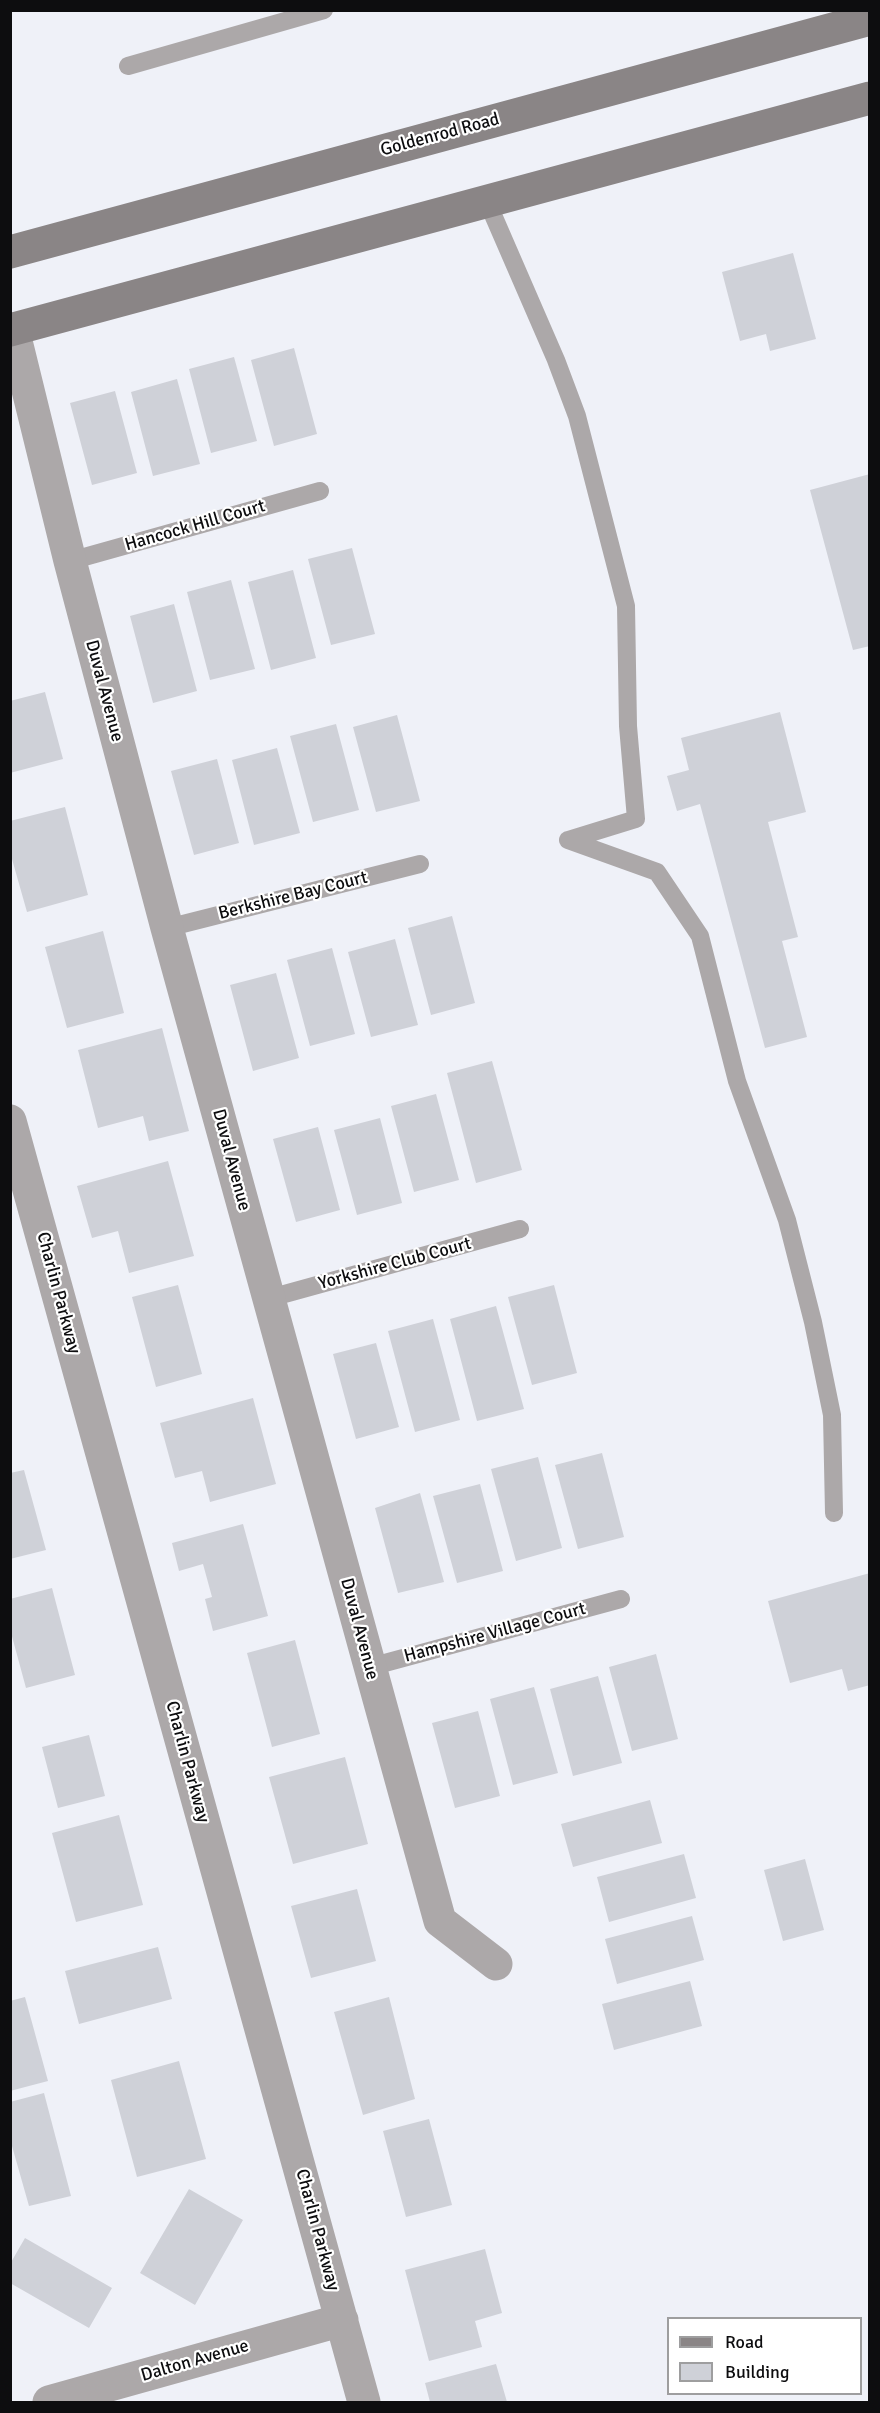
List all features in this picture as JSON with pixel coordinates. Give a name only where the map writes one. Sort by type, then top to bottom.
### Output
[{"type":"main road","name":"Goldenrod Road","points":[[10,252],[870,19]]},
{"type":"main road","points":[[12,330],[870,98]]},
{"type":"street","name":"Duval Avenue","points":[[12,330],[70,561],[167,928],[440,1921],[496,1964]]},
{"type":"street","name":"Charlin Parkway","points":[[10,1121],[364,2403]]},
{"type":"street","name":"Dalton Avenue","points":[[49,2403],[342,2320]]},
{"type":"lane","points":[[128,66],[324,10]]},
{"type":"lane","points":[[487,201],[556,360],[577,416],[626,606],[628,726],[636,819],[568,840],[657,872],[700,936],[737,1081],[787,1220],[813,1322],[832,1414],[834,1513]]},
{"type":"lane","name":"Hancock Hill Court","points":[[70,561],[320,491]]},
{"type":"lane","name":"Berkshire Bay Court","points":[[167,928],[420,864]]},
{"type":"lane","name":"Yorkshire Club Court","points":[[270,1298],[520,1229]]},
{"type":"lane","name":"Hampshire Village Court","points":[[370,1667],[621,1599]]},
{"type":"building","points":[[793,253],[816,339],[770,351],[766,334],[740,341],[722,272]]},
{"type":"building","points":[[294,348],[317,434],[274,446],[251,360]]},
{"type":"building","points":[[234,357],[257,441],[211,453],[189,369]]},
{"type":"building","points":[[177,379],[200,464],[153,476],[131,392]]},
{"type":"building","points":[[115,391],[137,473],[92,485],[70,403]]},
{"type":"building","points":[[870,474],[870,646],[853,650],[810,490]]},
{"type":"building","points":[[352,548],[375,634],[331,645],[308,559]]},
{"type":"building","points":[[293,570],[316,658],[271,670],[248,582]]},
{"type":"building","points":[[231,580],[255,669],[210,680],[187,592]]},
{"type":"building","points":[[174,604],[197,691],[153,703],[130,616]]},
{"type":"building","points":[[45,692],[63,759],[10,773],[10,701]]},
{"type":"building","points":[[780,712],[806,812],[768,822],[798,937],[782,941],[807,1037],[765,1048],[700,804],[677,811],[667,776],[689,770],[681,738]]},
{"type":"building","points":[[397,715],[420,801],[376,812],[353,727]]},
{"type":"building","points":[[336,724],[359,810],[313,822],[290,736]]},
{"type":"building","points":[[277,748],[300,833],[254,845],[232,760]]},
{"type":"building","points":[[217,759],[239,843],[194,855],[171,771]]},
{"type":"building","points":[[65,807],[88,895],[27,912],[10,852],[10,821]]},
{"type":"building","points":[[452,916],[475,1003],[431,1015],[408,928]]},
{"type":"building","points":[[103,931],[124,1013],[67,1028],[45,947]]},
{"type":"building","points":[[395,939],[418,1025],[371,1037],[348,952]]},
{"type":"building","points":[[332,948],[355,1034],[310,1046],[287,960]]},
{"type":"building","points":[[276,973],[299,1058],[253,1071],[230,985]]},
{"type":"building","points":[[162,1028],[189,1131],[149,1141],[143,1116],[98,1128],[78,1050]]},
{"type":"building","points":[[492,1061],[522,1170],[476,1183],[447,1073]]},
{"type":"building","points":[[436,1094],[459,1180],[414,1192],[391,1106]]},
{"type":"building","points":[[380,1118],[402,1203],[357,1215],[334,1130]]},
{"type":"building","points":[[318,1127],[340,1210],[296,1222],[273,1139]]},
{"type":"building","points":[[168,1161],[194,1256],[129,1273],[118,1231],[92,1238],[77,1186]]},
{"type":"building","points":[[178,1285],[202,1374],[156,1387],[132,1297]]},
{"type":"building","points":[[554,1285],[577,1373],[532,1385],[508,1297]]},
{"type":"building","points":[[496,1306],[524,1409],[477,1421],[450,1319]]},
{"type":"building","points":[[433,1319],[460,1420],[415,1432],[388,1331]]},
{"type":"building","points":[[376,1343],[399,1427],[356,1439],[333,1354]]},
{"type":"building","points":[[253,1398],[276,1484],[210,1502],[202,1471],[175,1478],[160,1423]]},
{"type":"building","points":[[602,1453],[624,1537],[578,1549],[555,1465]]},
{"type":"building","points":[[538,1457],[562,1548],[516,1561],[491,1469]]},
{"type":"building","points":[[24,1470],[46,1550],[10,1559],[10,1473]]},
{"type":"building","points":[[480,1484],[503,1571],[457,1583],[433,1496]]},
{"type":"building","points":[[420,1493],[444,1582],[398,1593],[375,1508]]},
{"type":"building","points":[[243,1524],[268,1616],[213,1631],[205,1599],[212,1597],[203,1564],[179,1571],[172,1543]]},
{"type":"building","points":[[870,1573],[870,1685],[848,1691],[842,1669],[790,1683],[768,1601]]},
{"type":"building","points":[[52,1588],[75,1675],[26,1688],[10,1629],[10,1599]]},
{"type":"building","points":[[295,1640],[320,1734],[272,1747],[247,1653]]},
{"type":"building","points":[[656,1654],[678,1739],[632,1751],[609,1667]]},
{"type":"building","points":[[598,1676],[622,1763],[573,1776],[550,1689]]},
{"type":"building","points":[[534,1687],[558,1773],[513,1785],[490,1699]]},
{"type":"building","points":[[478,1711],[500,1796],[455,1808],[432,1723]]},
{"type":"building","points":[[89,1735],[105,1796],[58,1808],[42,1747]]},
{"type":"building","points":[[345,1757],[368,1844],[293,1864],[269,1777]]},
{"type":"building","points":[[650,1800],[662,1843],[573,1867],[561,1824]]},
{"type":"building","points":[[119,1815],[143,1905],[76,1922],[52,1833]]},
{"type":"building","points":[[684,1854],[696,1898],[609,1922],[597,1877]]},
{"type":"building","points":[[805,1859],[824,1930],[783,1941],[764,1870]]},
{"type":"building","points":[[357,1889],[376,1961],[311,1978],[291,1906]]},
{"type":"building","points":[[692,1916],[704,1960],[617,1984],[605,1939]]},
{"type":"building","points":[[158,1947],[172,1999],[79,2024],[65,1971]]},
{"type":"building","points":[[690,1981],[702,2026],[614,2050],[602,2004]]},
{"type":"building","points":[[25,1997],[48,2081],[10,2091],[10,2001]]},
{"type":"building","points":[[389,1997],[415,2099],[363,2115],[334,2012]]},
{"type":"building","points":[[179,2061],[206,2159],[137,2177],[111,2080]]},
{"type":"building","points":[[44,2093],[71,2196],[29,2206],[10,2139],[10,2102]]},
{"type":"building","points":[[429,2119],[452,2205],[406,2217],[383,2131]]},
{"type":"building","points":[[189,2189],[243,2220],[195,2305],[140,2273]]},
{"type":"building","points":[[25,2238],[112,2288],[89,2328],[10,2283],[10,2264]]},
{"type":"building","points":[[485,2249],[502,2313],[475,2321],[482,2347],[429,2361],[405,2270]]},
{"type":"building","points":[[496,2364],[507,2402],[430,2402],[425,2383]]}]
